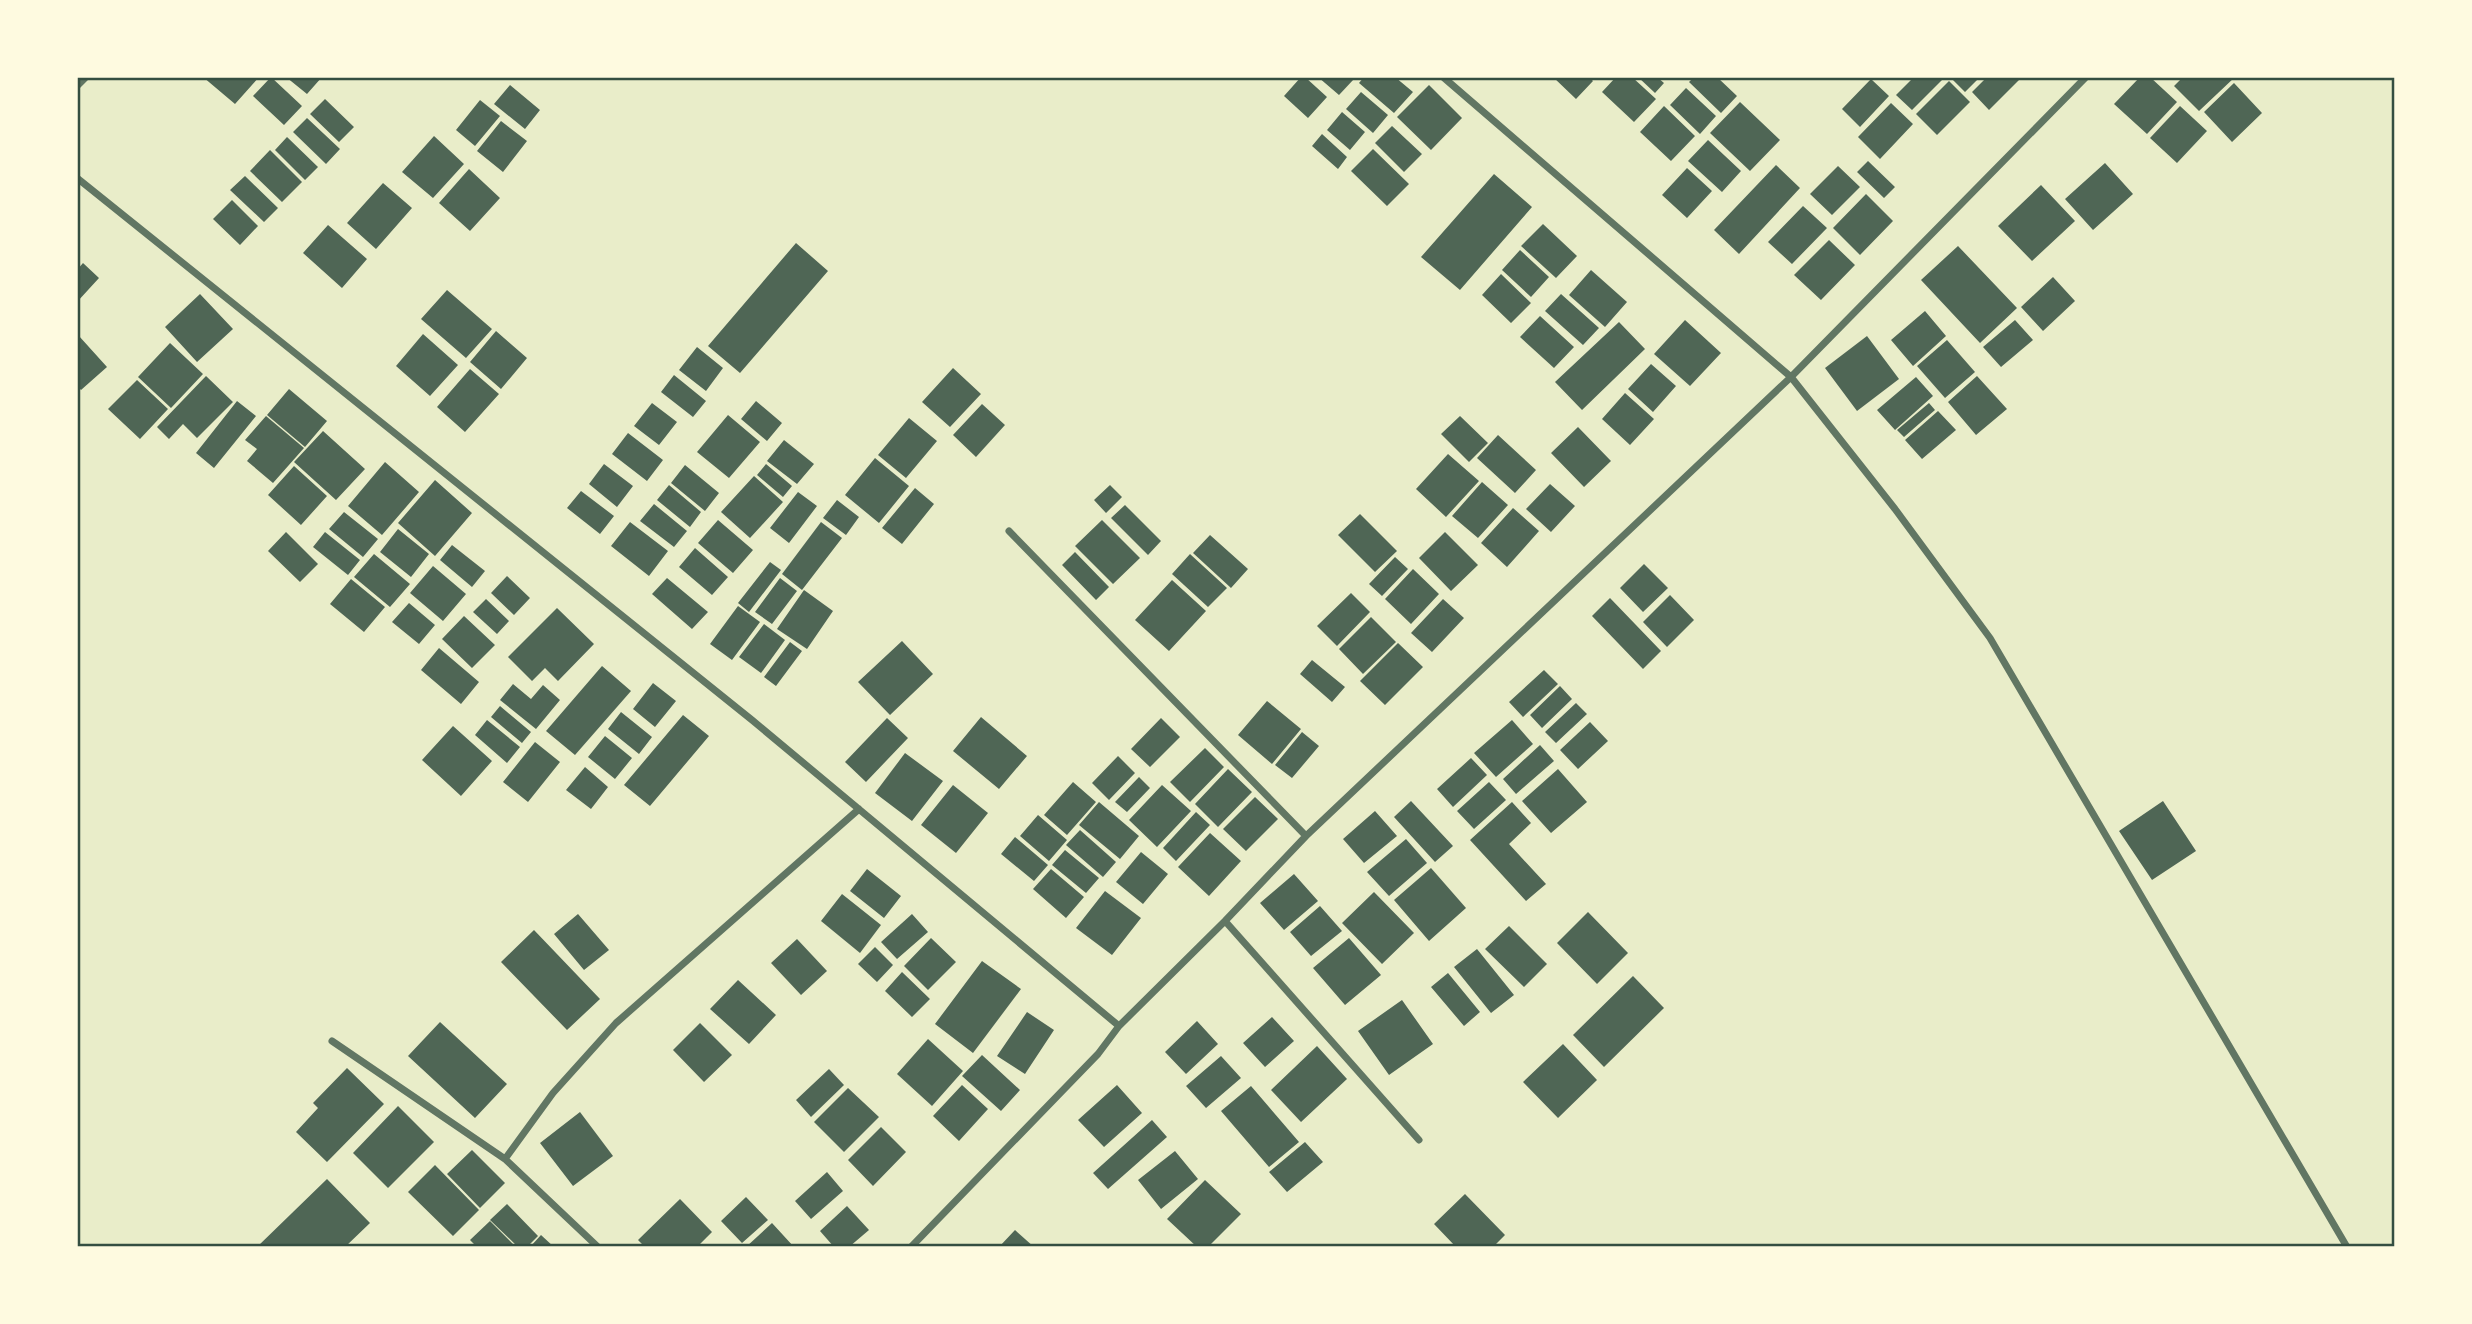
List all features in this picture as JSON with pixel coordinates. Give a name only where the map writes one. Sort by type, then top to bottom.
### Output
[{"type":"street","points":[[77,86],[86,77]]},
{"type":"street","points":[[1443,77],[1791,377],[1895,509],[1990,638],[2347,1247]]},
{"type":"street","points":[[911,1247],[1098,1054],[1119,1026],[1306,836],[1791,377],[2086,77]]},
{"type":"street","points":[[77,178],[752,720],[1119,1026]]},
{"type":"street","points":[[1009,531],[1306,836]]},
{"type":"street","points":[[505,1159],[554,1093],[615,1023],[859,809]]},
{"type":"street","points":[[1225,921],[1419,1140]]},
{"type":"street","points":[[332,1041],[505,1159],[598,1247]]},
{"type":"building","points":[[203,77],[259,77],[235,104]]},
{"type":"building","points":[[271,77],[302,106],[284,125],[253,96]]},
{"type":"building","points":[[286,77],[322,77],[307,94]]},
{"type":"building","points":[[1301,77],[1305,77],[1327,97],[1308,118],[1284,96]]},
{"type":"building","points":[[1318,77],[1352,77],[1354,79],[1339,95]]},
{"type":"building","points":[[1364,77],[1395,77],[1413,92],[1394,113],[1359,83]]},
{"type":"building","points":[[1553,77],[1589,77],[1593,81],[1576,99]]},
{"type":"building","points":[[1616,77],[1632,77],[1656,99],[1634,122],[1602,92]]},
{"type":"building","points":[[1638,77],[1657,77],[1664,83],[1655,93]]},
{"type":"building","points":[[1694,77],[1717,77],[1737,96],[1721,113],[1689,82]]},
{"type":"building","points":[[1914,77],[1945,77],[1912,110],[1896,95]]},
{"type":"building","points":[[1950,77],[1980,77],[1965,92]]},
{"type":"building","points":[[1987,77],[2022,77],[1989,110],[1972,92]]},
{"type":"building","points":[[2140,77],[2150,77],[2177,102],[2147,134],[2114,104]]},
{"type":"building","points":[[2183,77],[2235,77],[2199,111],[2174,86]]},
{"type":"building","points":[[1871,79],[1889,96],[1860,127],[1842,109]]},
{"type":"building","points":[[1949,81],[1970,102],[1937,135],[1916,114]]},
{"type":"building","points":[[2234,83],[2262,113],[2232,142],[2204,112]]},
{"type":"building","points":[[510,85],[540,110],[525,129],[494,104]]},
{"type":"building","points":[[1429,85],[1462,118],[1431,150],[1397,117]]},
{"type":"building","points":[[1686,88],[1716,116],[1700,134],[1670,105]]},
{"type":"building","points":[[1361,92],[1388,115],[1373,133],[1346,109]]},
{"type":"building","points":[[325,99],[354,127],[339,142],[310,114]]},
{"type":"building","points":[[480,100],[500,116],[475,146],[456,130]]},
{"type":"building","points":[[1740,102],[1780,140],[1750,171],[1710,133]]},
{"type":"building","points":[[1891,103],[1913,124],[1880,159],[1858,137]]},
{"type":"building","points":[[1664,106],[1695,136],[1671,161],[1640,132]]},
{"type":"building","points":[[2180,106],[2207,131],[2177,163],[2150,138]]},
{"type":"building","points":[[1342,112],[1365,132],[1350,150],[1327,130]]},
{"type":"building","points":[[307,118],[340,149],[326,164],[293,132]]},
{"type":"building","points":[[501,121],[527,141],[503,172],[477,151]]},
{"type":"building","points":[[1392,126],[1422,154],[1404,172],[1375,143]]},
{"type":"building","points":[[1322,134],[1347,157],[1338,169],[1312,146]]},
{"type":"building","points":[[434,136],[464,164],[433,198],[402,172]]},
{"type":"building","points":[[287,137],[318,167],[305,180],[275,150]]},
{"type":"building","points":[[1708,140],[1741,171],[1722,192],[1688,161]]},
{"type":"building","points":[[1373,149],[1409,184],[1387,206],[1351,171]]},
{"type":"building","points":[[270,150],[302,182],[282,202],[250,171]]},
{"type":"building","points":[[1868,161],[1895,187],[1884,198],[1857,172]]},
{"type":"building","points":[[2105,163],[2133,194],[2093,230],[2065,199]]},
{"type":"building","points":[[1776,165],[1800,188],[1739,254],[1714,230]]},
{"type":"building","points":[[1838,166],[1860,187],[1832,215],[1810,194]]},
{"type":"building","points":[[1687,168],[1712,191],[1687,218],[1662,195]]},
{"type":"building","points":[[469,169],[500,198],[470,231],[439,203]]},
{"type":"building","points":[[1494,174],[1532,207],[1460,290],[1421,257]]},
{"type":"building","points":[[245,176],[278,208],[264,222],[230,190]]},
{"type":"building","points":[[383,183],[412,208],[376,249],[347,223]]},
{"type":"building","points":[[2041,185],[2075,221],[2032,261],[1998,226]]},
{"type":"building","points":[[1866,194],[1893,221],[1860,255],[1833,228]]},
{"type":"building","points":[[232,200],[258,226],[240,245],[213,219]]},
{"type":"building","points":[[1803,206],[1827,228],[1792,264],[1768,242]]},
{"type":"building","points":[[1543,224],[1577,256],[1556,278],[1521,246]]},
{"type":"building","points":[[328,225],[367,259],[342,288],[303,253]]},
{"type":"building","points":[[1829,240],[1855,265],[1821,300],[1794,275]]},
{"type":"building","points":[[796,243],[828,271],[740,373],[708,346]]},
{"type":"building","points":[[1958,246],[2017,308],[1980,343],[1921,280]]},
{"type":"building","points":[[1520,250],[1549,277],[1531,297],[1502,270]]},
{"type":"building","points":[[83,263],[99,278],[77,302],[77,270]]},
{"type":"building","points":[[1591,270],[1627,302],[1605,327],[1569,295]]},
{"type":"building","points":[[1501,274],[1531,303],[1511,323],[1482,295]]},
{"type":"building","points":[[2053,277],[2075,301],[2043,331],[2021,307]]},
{"type":"building","points":[[447,290],[492,329],[466,358],[421,319]]},
{"type":"building","points":[[200,294],[233,329],[197,362],[165,327]]},
{"type":"building","points":[[1561,294],[1599,328],[1583,345],[1545,311]]},
{"type":"building","points":[[1925,311],[1946,336],[1913,366],[1891,340]]},
{"type":"building","points":[[1540,316],[1574,347],[1554,368],[1520,337]]},
{"type":"building","points":[[1685,320],[1721,353],[1690,386],[1654,354]]},
{"type":"building","points":[[2015,320],[2033,340],[2001,367],[1983,347]]},
{"type":"building","points":[[1619,322],[1645,349],[1582,410],[1555,382]]},
{"type":"building","points":[[496,331],[527,358],[501,389],[470,362]]},
{"type":"building","points":[[423,334],[458,365],[430,396],[396,366]]},
{"type":"building","points":[[79,336],[107,367],[81,390],[77,386]]},
{"type":"building","points":[[1867,336],[1899,379],[1857,411],[1825,368]]},
{"type":"building","points":[[1947,340],[1975,372],[1945,398],[1917,366]]},
{"type":"building","points":[[170,343],[203,374],[171,408],[138,377]]},
{"type":"building","points":[[697,347],[723,368],[706,391],[679,370]]},
{"type":"building","points":[[1651,364],[1676,386],[1653,412],[1628,389]]},
{"type":"building","points":[[953,368],[981,394],[950,427],[922,402]]},
{"type":"building","points":[[470,369],[499,394],[465,432],[437,407]]},
{"type":"building","points":[[674,375],[706,401],[693,417],[661,392]]},
{"type":"building","points":[[206,376],[233,402],[197,438],[183,424],[169,439],[157,427]]},
{"type":"building","points":[[1977,376],[2007,409],[1976,435],[1948,402]]},
{"type":"building","points":[[1916,377],[1933,396],[1895,430],[1877,410]]},
{"type":"building","points":[[137,380],[168,409],[140,439],[108,409]]},
{"type":"building","points":[[289,389],[327,421],[305,447],[267,415]]},
{"type":"building","points":[[1625,393],[1654,419],[1630,445],[1602,419]]},
{"type":"building","points":[[237,401],[256,416],[214,468],[196,453]]},
{"type":"building","points":[[756,401],[782,423],[767,441],[741,419]]},
{"type":"building","points":[[652,403],[677,422],[659,445],[634,426]]},
{"type":"building","points":[[1929,403],[1935,410],[1904,437],[1897,430]]},
{"type":"building","points":[[982,404],[1005,425],[976,457],[953,435]]},
{"type":"building","points":[[1938,411],[1956,430],[1922,459],[1905,440]]},
{"type":"building","points":[[728,415],[760,442],[729,478],[697,452]]},
{"type":"building","points":[[266,416],[304,448],[273,483],[247,461],[257,449],[245,440]]},
{"type":"building","points":[[1460,416],[1488,443],[1469,462],[1441,434]]},
{"type":"building","points":[[909,418],[937,441],[906,478],[878,455]]},
{"type":"building","points":[[1578,427],[1611,461],[1584,487],[1551,453]]},
{"type":"building","points":[[323,431],[365,469],[336,500],[294,462]]},
{"type":"building","points":[[628,433],[663,460],[647,481],[612,454]]},
{"type":"building","points":[[1498,435],[1536,470],[1515,493],[1477,458]]},
{"type":"building","points":[[784,440],[814,464],[797,484],[767,461]]},
{"type":"building","points":[[1448,454],[1479,481],[1446,517],[1416,489]]},
{"type":"building","points":[[875,458],[909,486],[879,523],[845,495]]},
{"type":"building","points":[[385,462],[419,492],[382,535],[348,506]]},
{"type":"building","points":[[604,464],[633,486],[617,507],[589,484]]},
{"type":"building","points":[[766,464],[792,486],[783,497],[757,475]]},
{"type":"building","points":[[685,465],[719,493],[705,511],[671,483]]},
{"type":"building","points":[[294,466],[327,496],[301,525],[268,495]]},
{"type":"building","points":[[754,476],[783,502],[750,538],[721,512]]},
{"type":"building","points":[[435,480],[472,513],[435,556],[398,523]]},
{"type":"building","points":[[1482,482],[1508,505],[1478,538],[1452,516]]},
{"type":"building","points":[[1550,484],[1575,506],[1551,532],[1526,509]]},
{"type":"building","points":[[669,485],[701,512],[690,527],[657,500]]},
{"type":"building","points":[[1110,485],[1122,497],[1106,513],[1094,500]]},
{"type":"building","points":[[915,488],[934,504],[902,544],[882,528]]},
{"type":"building","points":[[581,491],[614,516],[600,534],[567,508]]},
{"type":"building","points":[[798,492],[817,506],[789,543],[770,528]]},
{"type":"building","points":[[837,500],[859,517],[846,535],[823,518]]},
{"type":"building","points":[[654,504],[687,531],[674,547],[640,521]]},
{"type":"building","points":[[1125,505],[1161,541],[1148,555],[1111,518]]},
{"type":"building","points":[[1513,508],[1539,531],[1507,567],[1481,543]]},
{"type":"building","points":[[344,512],[378,539],[363,557],[329,529]]},
{"type":"building","points":[[1360,514],[1397,551],[1375,572],[1338,535]]},
{"type":"building","points":[[718,520],[753,550],[733,573],[698,543]]},
{"type":"building","points":[[1102,520],[1140,558],[1113,584],[1075,546]]},
{"type":"building","points":[[630,522],[668,551],[649,576],[611,546]]},
{"type":"building","points":[[821,522],[842,538],[802,590],[782,574]]},
{"type":"building","points":[[398,529],[429,554],[411,577],[380,552]]},
{"type":"building","points":[[286,532],[318,564],[300,582],[268,551]]},
{"type":"building","points":[[325,532],[360,560],[348,575],[313,547]]},
{"type":"building","points":[[1445,532],[1478,565],[1451,591],[1419,558]]},
{"type":"building","points":[[1210,535],[1248,569],[1231,588],[1193,553]]},
{"type":"building","points":[[452,545],[485,571],[472,587],[440,560]]},
{"type":"building","points":[[695,548],[728,577],[712,595],[679,567]]},
{"type":"building","points":[[1075,552],[1109,587],[1096,600],[1062,565]]},
{"type":"building","points":[[374,554],[410,584],[390,607],[354,577]]},
{"type":"building","points":[[1190,554],[1227,588],[1208,607],[1172,574]]},
{"type":"building","points":[[1395,557],[1408,569],[1382,596],[1369,584]]},
{"type":"building","points":[[770,562],[781,570],[749,612],[738,603]]},
{"type":"building","points":[[1644,564],[1668,588],[1643,612],[1620,588]]},
{"type":"building","points":[[433,566],[466,594],[443,621],[410,593]]},
{"type":"building","points":[[1413,569],[1439,594],[1411,624],[1385,599]]},
{"type":"building","points":[[507,576],[530,598],[514,615],[491,593]]},
{"type":"building","points":[[667,578],[708,612],[692,629],[652,594]]},
{"type":"building","points":[[780,578],[797,591],[772,624],[755,612]]},
{"type":"building","points":[[351,579],[385,607],[364,632],[330,604]]},
{"type":"building","points":[[1172,580],[1206,611],[1169,651],[1135,620]]},
{"type":"building","points":[[804,590],[833,611],[807,649],[777,629]]},
{"type":"building","points":[[1351,593],[1370,612],[1337,646],[1317,626]]},
{"type":"building","points":[[1670,595],[1694,620],[1667,647],[1643,622]]},
{"type":"building","points":[[1610,598],[1661,651],[1643,669],[1592,616]]},
{"type":"building","points":[[486,599],[509,621],[497,634],[473,612]]},
{"type":"building","points":[[1443,599],[1464,618],[1432,652],[1411,633]]},
{"type":"building","points":[[409,603],[435,625],[419,644],[392,622]]},
{"type":"building","points":[[738,606],[760,622],[732,660],[710,644]]},
{"type":"building","points":[[557,608],[594,644],[558,681],[545,668],[532,681],[508,657]]},
{"type":"building","points":[[464,616],[495,645],[472,668],[442,639]]},
{"type":"building","points":[[1371,617],[1396,642],[1363,674],[1339,649]]},
{"type":"building","points":[[764,624],[785,640],[761,673],[739,657]]},
{"type":"building","points":[[902,641],[933,674],[890,715],[858,682]]},
{"type":"building","points":[[790,642],[802,651],[776,686],[764,677]]},
{"type":"building","points":[[1398,643],[1423,667],[1385,705],[1360,681]]},
{"type":"building","points":[[439,648],[479,682],[461,704],[421,670]]},
{"type":"building","points":[[1312,660],[1345,687],[1332,702],[1300,674]]},
{"type":"building","points":[[602,666],[631,691],[575,755],[546,731]]},
{"type":"building","points":[[1544,670],[1558,684],[1523,717],[1509,702]]},
{"type":"building","points":[[653,683],[676,701],[655,727],[633,709]]},
{"type":"building","points":[[513,684],[531,699],[543,685],[560,700],[536,729],[500,700]]},
{"type":"building","points":[[1560,686],[1572,699],[1542,728],[1530,715]]},
{"type":"building","points":[[1267,701],[1301,729],[1272,764],[1238,735]]},
{"type":"building","points":[[1576,703],[1587,714],[1556,743],[1545,732]]},
{"type":"building","points":[[500,706],[531,732],[522,743],[491,717]]},
{"type":"building","points":[[621,712],[652,737],[639,754],[608,729]]},
{"type":"building","points":[[683,715],[709,736],[650,806],[624,785]]},
{"type":"building","points":[[981,717],[1027,756],[999,789],[953,751]]},
{"type":"building","points":[[887,718],[908,738],[866,782],[845,762]]},
{"type":"building","points":[[1161,718],[1180,737],[1150,767],[1131,749]]},
{"type":"building","points":[[487,720],[520,747],[507,763],[475,735]]},
{"type":"building","points":[[1512,720],[1533,744],[1496,777],[1474,753]]},
{"type":"building","points":[[1590,722],[1608,741],[1578,769],[1560,750]]},
{"type":"building","points":[[453,726],[492,761],[461,796],[422,760]]},
{"type":"building","points":[[1302,732],[1319,746],[1292,778],[1275,765]]},
{"type":"building","points":[[605,736],[632,758],[615,779],[588,757]]},
{"type":"building","points":[[535,742],[560,762],[528,802],[503,782]]},
{"type":"building","points":[[1540,745],[1554,761],[1516,794],[1503,779]]},
{"type":"building","points":[[1205,748],[1224,767],[1190,802],[1170,782]]},
{"type":"building","points":[[905,753],[943,781],[912,821],[875,793]]},
{"type":"building","points":[[1118,756],[1135,773],[1109,800],[1092,783]]},
{"type":"building","points":[[1471,758],[1487,775],[1453,807],[1437,789]]},
{"type":"building","points":[[585,767],[608,787],[591,809],[566,790]]},
{"type":"building","points":[[1228,769],[1252,792],[1218,827],[1195,804]]},
{"type":"building","points":[[1558,769],[1587,802],[1551,833],[1522,801]]},
{"type":"building","points":[[1139,777],[1150,788],[1127,812],[1115,802]]},
{"type":"building","points":[[1073,782],[1096,802],[1067,835],[1044,815]]},
{"type":"building","points":[[1489,782],[1506,800],[1474,829],[1457,811]]},
{"type":"building","points":[[953,785],[988,813],[956,853],[921,825]]},
{"type":"building","points":[[1162,785],[1191,811],[1157,847],[1129,820]]},
{"type":"building","points":[[1255,797],[1278,819],[1246,851],[1223,829]]},
{"type":"building","points":[[1411,801],[1453,846],[1435,862],[1394,817]]},
{"type":"building","points":[[2163,801],[2196,851],[2152,880],[2119,831]]},
{"type":"building","points":[[1099,802],[1139,836],[1120,859],[1079,825]]},
{"type":"building","points":[[1512,802],[1531,823],[1509,844],[1546,884],[1526,901],[1470,840]]},
{"type":"building","points":[[1375,811],[1397,836],[1364,863],[1343,839]]},
{"type":"building","points":[[1196,812],[1210,825],[1176,861],[1163,848]]},
{"type":"building","points":[[1038,815],[1067,840],[1049,861],[1020,836]]},
{"type":"building","points":[[1080,830],[1116,862],[1103,877],[1066,845]]},
{"type":"building","points":[[1210,833],[1241,861],[1209,896],[1178,867]]},
{"type":"building","points":[[1015,837],[1048,865],[1034,881],[1001,854]]},
{"type":"building","points":[[1406,839],[1427,863],[1389,896],[1367,872]]},
{"type":"building","points":[[1065,850],[1099,878],[1086,893],[1052,865]]},
{"type":"building","points":[[1141,852],[1168,874],[1143,904],[1116,882]]},
{"type":"building","points":[[1431,868],[1466,908],[1429,941],[1394,900]]},
{"type":"building","points":[[867,869],[901,896],[884,918],[850,891]]},
{"type":"building","points":[[1051,869],[1084,897],[1066,918],[1033,889]]},
{"type":"building","points":[[1294,874],[1318,901],[1284,930],[1260,903]]},
{"type":"building","points":[[1105,891],[1141,918],[1112,955],[1076,928]]},
{"type":"building","points":[[1374,892],[1414,933],[1382,964],[1342,923]]},
{"type":"building","points":[[842,894],[881,925],[860,953],[821,921]]},
{"type":"building","points":[[1320,906],[1342,931],[1311,956],[1290,932]]},
{"type":"building","points":[[1588,912],[1628,953],[1597,984],[1557,943]]},
{"type":"building","points":[[578,914],[609,950],[584,970],[554,934]]},
{"type":"building","points":[[912,914],[928,932],[897,959],[881,942]]},
{"type":"building","points":[[1509,926],[1547,964],[1524,987],[1485,949]]},
{"type":"building","points":[[534,930],[600,999],[567,1030],[501,962]]},
{"type":"building","points":[[931,938],[956,962],[928,990],[904,966]]},
{"type":"building","points":[[1349,938],[1381,975],[1345,1005],[1313,968]]},
{"type":"building","points":[[797,939],[827,971],[801,995],[771,963]]},
{"type":"building","points":[[875,947],[893,965],[877,982],[858,964]]},
{"type":"building","points":[[1477,949],[1514,995],[1491,1013],[1454,967]]},
{"type":"building","points":[[982,961],[1021,989],[973,1053],[935,1024]]},
{"type":"building","points":[[902,972],[930,999],[912,1017],[885,991]]},
{"type":"building","points":[[1448,973],[1480,1012],[1464,1026],[1431,987]]},
{"type":"building","points":[[1633,976],[1664,1008],[1604,1067],[1573,1035]]},
{"type":"building","points":[[738,980],[776,1015],[749,1044],[710,1009]]},
{"type":"building","points":[[1402,1000],[1433,1044],[1389,1075],[1358,1031]]},
{"type":"building","points":[[1027,1012],[1054,1030],[1025,1074],[997,1056]]},
{"type":"building","points":[[1272,1017],[1294,1041],[1265,1067],[1243,1043]]},
{"type":"building","points":[[1197,1021],[1218,1044],[1186,1074],[1165,1052]]},
{"type":"building","points":[[440,1022],[507,1084],[475,1118],[408,1056]]},
{"type":"building","points":[[700,1023],[732,1055],[704,1082],[673,1050]]},
{"type":"building","points":[[928,1039],[963,1071],[932,1106],[897,1074]]},
{"type":"building","points":[[1563,1044],[1597,1080],[1558,1118],[1523,1082]]},
{"type":"building","points":[[1317,1046],[1347,1079],[1301,1122],[1271,1090]]},
{"type":"building","points":[[982,1055],[1020,1090],[1001,1111],[962,1076]]},
{"type":"building","points":[[1221,1056],[1241,1078],[1206,1108],[1186,1086]]},
{"type":"building","points":[[347,1068],[384,1104],[327,1162],[296,1132],[318,1108],[313,1103]]},
{"type":"building","points":[[829,1069],[844,1085],[811,1117],[796,1100]]},
{"type":"building","points":[[962,1085],[988,1109],[959,1141],[933,1116]]},
{"type":"building","points":[[1117,1085],[1142,1113],[1104,1147],[1078,1120]]},
{"type":"building","points":[[1251,1086],[1299,1142],[1269,1167],[1221,1111]]},
{"type":"building","points":[[848,1088],[879,1117],[844,1152],[814,1122]]},
{"type":"building","points":[[398,1106],[434,1142],[388,1188],[353,1153]]},
{"type":"building","points":[[580,1112],[613,1156],[573,1186],[540,1143]]},
{"type":"building","points":[[1152,1120],[1167,1137],[1108,1189],[1093,1173]]},
{"type":"building","points":[[881,1127],[906,1152],[873,1186],[848,1160]]},
{"type":"building","points":[[1305,1142],[1323,1162],[1287,1192],[1269,1172]]},
{"type":"building","points":[[472,1150],[505,1183],[480,1208],[447,1174]]},
{"type":"building","points":[[1175,1151],[1198,1179],[1161,1209],[1138,1180]]},
{"type":"building","points":[[435,1165],[479,1210],[453,1236],[408,1192]]},
{"type":"building","points":[[827,1172],[843,1191],[811,1219],[795,1201]]},
{"type":"building","points":[[327,1179],[370,1223],[345,1247],[257,1247]]},
{"type":"building","points":[[1205,1180],[1241,1214],[1208,1247],[1197,1247],[1167,1219]]},
{"type":"building","points":[[1465,1194],[1505,1235],[1493,1247],[1456,1247],[1434,1224]]},
{"type":"building","points":[[746,1197],[768,1220],[742,1243],[721,1221]]},
{"type":"building","points":[[680,1199],[712,1232],[697,1247],[645,1247],[638,1240]]},
{"type":"building","points":[[507,1204],[538,1236],[527,1247],[518,1247],[490,1220]]},
{"type":"building","points":[[847,1206],[869,1230],[849,1247],[834,1247],[820,1231]]},
{"type":"building","points":[[490,1221],[516,1247],[477,1247],[470,1240]]},
{"type":"building","points":[[772,1223],[794,1247],[746,1247]]},
{"type":"building","points":[[1015,1230],[1034,1247],[999,1247]]},
{"type":"building","points":[[541,1235],[554,1247],[530,1247]]}]
